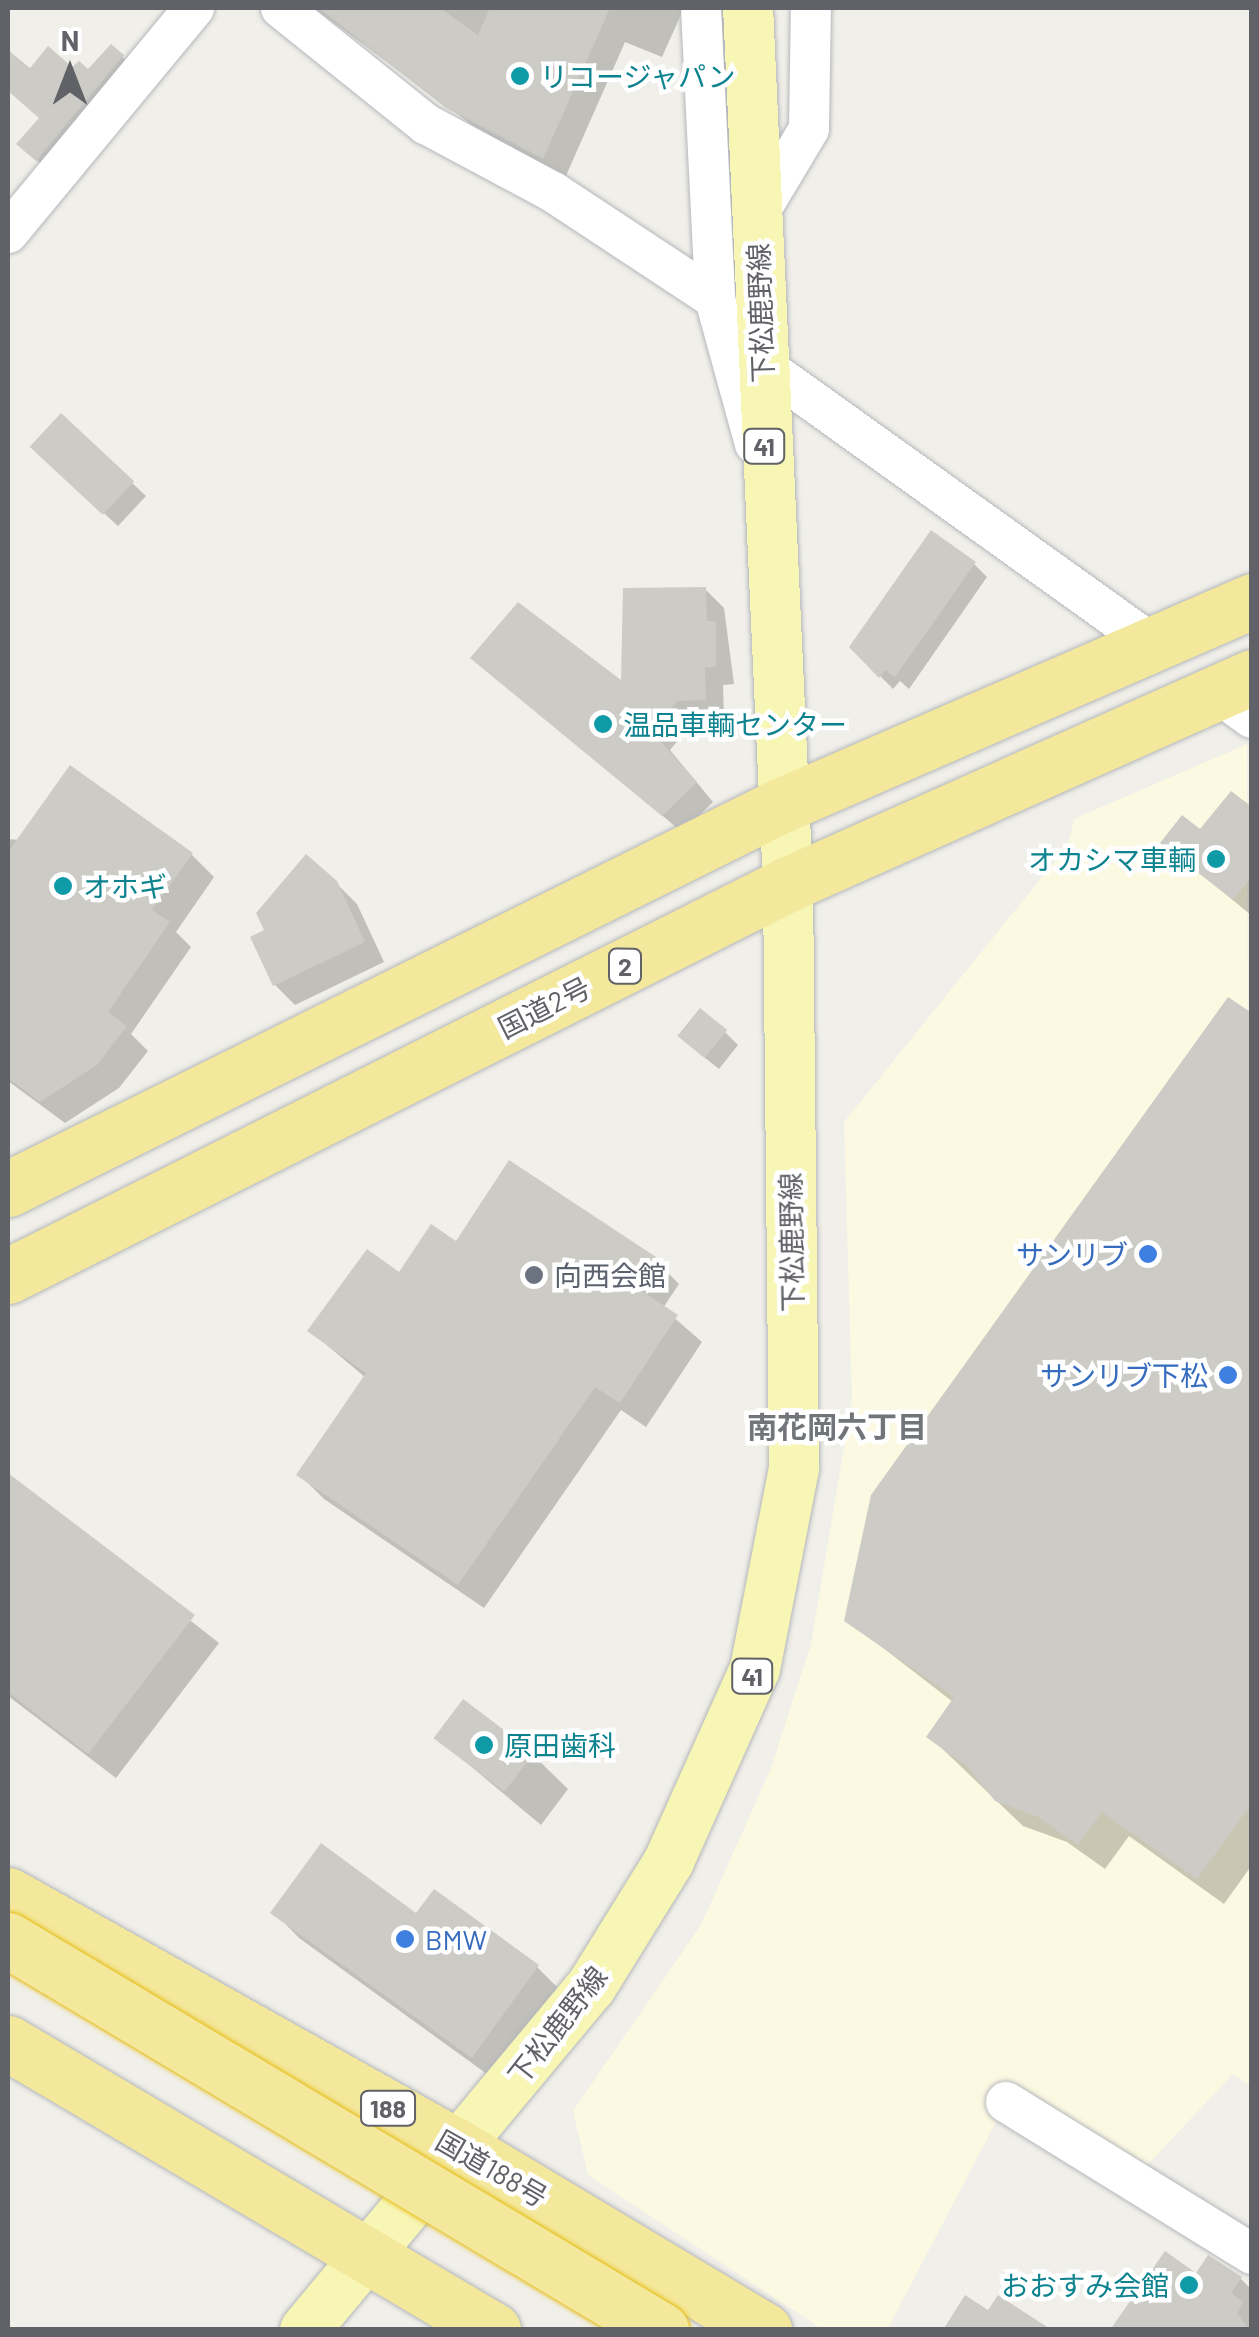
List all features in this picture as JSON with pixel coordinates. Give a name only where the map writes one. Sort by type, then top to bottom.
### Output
[{"type":"highway","points":[[8,1189],[782,805],[1148,642],[1252,601]]},
{"type":"highway","name":"国道2号","points":[[8,1276],[788,884],[1240,696]]},
{"type":"highway","name":"国道188号","points":[[8,1895],[458,2147],[764,2330]]},
{"type":"highway","name":"国道188号","points":[[8,1940],[662,2330]]},
{"type":"highway","points":[[8,2043],[494,2330]]},
{"type":"main road","name":"下松鹿野線","points":[[305,2330],[365,2253],[590,1988],[669,1861],[755,1669],[794,1468],[788,884],[766,486],[748,8]]},
{"type":"street","points":[[8,233],[194,8]]},
{"type":"street","points":[[281,8],[426,124],[553,192],[715,298]]},
{"type":"street","points":[[700,8],[715,298],[766,486]]},
{"type":"street","points":[[756,216],[809,129],[810,8]]},
{"type":"street","points":[[761,364],[1148,642]]},
{"type":"street","points":[[1006,2102],[1252,2254]]},
{"type":"shaded area","points":[[1247,744],[1251,2086],[1233,2074],[1137,2176],[1006,2103],[887,2330],[822,2329],[588,2175],[573,2111],[701,1925],[771,1768],[811,1644],[852,1400],[844,1122],[1068,845],[1074,819]]},
{"type":"building","name":"リコージャパン","points":[[318,8],[440,8],[478,35],[490,8],[610,8],[543,159],[446,108]]},
{"type":"building","points":[[111,44],[124,55],[36,161],[16,144],[39,118],[8,91],[8,50],[30,68],[48,46],[72,67],[79,61],[88,69]]},
{"type":"building","points":[[61,413],[134,481],[103,515],[30,447]]},
{"type":"building","points":[[931,530],[976,562],[895,677],[885,670],[879,678],[849,647]]},
{"type":"building","points":[[706,587],[707,621],[716,621],[716,667],[705,667],[706,700],[677,701],[652,732],[697,782],[662,816],[470,658],[518,602],[621,680],[623,588]]},
{"type":"building","points":[[70,765],[193,853],[152,910],[170,922],[108,1012],[127,1026],[97,1065],[40,1102],[8,1078],[8,852]]},
{"type":"building","name":"オカシマ車輌","points":[[1231,791],[1252,807],[1252,876],[1233,900],[1160,843],[1182,815],[1200,829]]},
{"type":"building","points":[[306,854],[337,881],[365,942],[273,986],[250,937],[264,930],[256,913]]},
{"type":"building","name":"サンリブ","points":[[1228,997],[1252,1013],[1252,1803],[1197,1879],[1102,1812],[1078,1845],[1038,1817],[995,1801],[968,1767],[926,1737],[954,1697],[844,1621],[871,1495]]},
{"type":"building","points":[[700,1008],[727,1030],[705,1058],[677,1036]]},
{"type":"building","points":[[509,1160],[656,1257],[636,1287],[678,1315],[620,1403],[595,1387],[458,1585],[296,1475],[366,1373],[307,1331],[367,1249],[399,1272],[431,1224],[456,1241]]},
{"type":"building","points":[[8,1473],[195,1615],[88,1754],[8,1692]]},
{"type":"building","name":"原田歯科","points":[[463,1699],[534,1753],[505,1792],[434,1738]]},
{"type":"building","name":"BMW","points":[[321,1843],[416,1913],[434,1889],[539,1965],[472,2058],[270,1913]]},
{"type":"building","name":"おおすみ会館","points":[[1165,2251],[1196,2273],[1208,2255],[1242,2277],[1231,2293],[1243,2302],[1237,2313],[1249,2330],[1110,2330]]},
{"type":"building","points":[[965,2295],[988,2310],[998,2295],[1052,2330],[943,2330]]},
{"type":"place","name":"リコージャパン","points":[[520,76]]},
{"type":"place","name":"温品車輌センター","points":[[603,724]]},
{"type":"place","name":"オカシマ車輌","points":[[1216,859]]},
{"type":"place","name":"オホギ","points":[[63,886]]},
{"type":"place","name":"サンリブ","points":[[1148,1254]]},
{"type":"place","name":"向西会館","points":[[534,1275]]},
{"type":"place","name":"サンリブ下松","points":[[1228,1375]]},
{"type":"place","name":"原田歯科","points":[[484,1745]]},
{"type":"place","name":"BMW","points":[[405,1939]]},
{"type":"place","name":"おおすみ会館","points":[[1189,2285]]},
{"type":"district","name":"南花岡六丁目","points":[[837,1426]]}]
